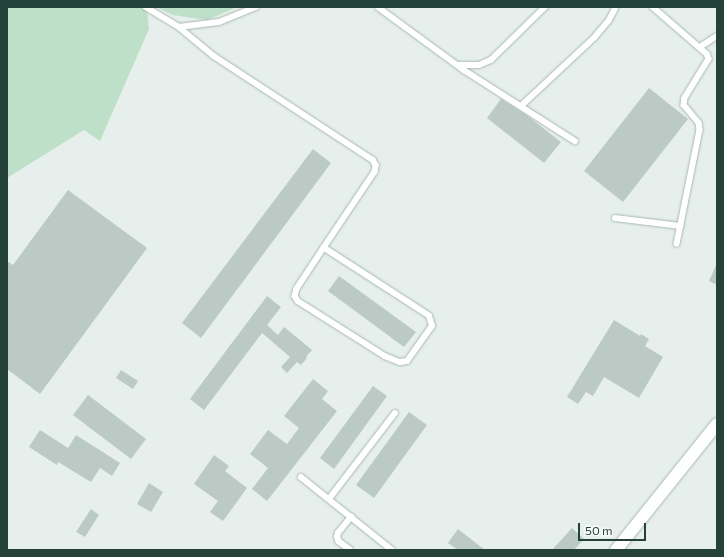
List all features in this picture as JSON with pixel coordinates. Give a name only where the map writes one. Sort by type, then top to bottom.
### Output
[{"type":"street","points":[[616,550],[717,424]]},
{"type":"lane","points":[[146,7],[179,27],[214,56],[373,160],[376,166],[375,172],[324,248],[297,289],[295,296],[298,301],[385,356],[400,362],[407,361],[432,326],[429,316],[324,248]]},
{"type":"lane","points":[[179,27],[219,22],[256,7]]},
{"type":"lane","points":[[378,7],[458,66],[575,140]]},
{"type":"lane","points":[[458,66],[479,65],[491,60],[545,7]]},
{"type":"lane","points":[[521,106],[594,38],[609,20],[616,7]]},
{"type":"lane","points":[[653,7],[700,47],[707,54],[709,59],[685,98],[684,105],[699,123],[700,130],[677,244]]},
{"type":"lane","points":[[700,47],[717,36]]},
{"type":"lane","points":[[615,218],[681,226]]},
{"type":"lane","points":[[329,499],[395,413]]},
{"type":"lane","points":[[301,477],[392,550]]},
{"type":"lane","points":[[350,550],[339,542],[337,537],[338,533],[351,517]]},
{"type":"green space","points":[[7,7],[143,7],[147,10],[149,29],[100,141],[84,130],[7,178]]},
{"type":"green space","points":[[156,7],[237,7],[207,20],[173,15]]},
{"type":"building","points":[[649,88],[688,119],[623,202],[584,171]]},
{"type":"building","points":[[501,99],[525,114],[561,142],[544,163],[487,118]]},
{"type":"building","points":[[313,149],[331,163],[201,338],[182,323]]},
{"type":"building","points":[[68,190],[147,248],[40,394],[7,369],[7,261],[13,265]]},
{"type":"building","points":[[717,263],[717,285],[709,281]]},
{"type":"building","points":[[339,276],[416,332],[404,347],[328,291]]},
{"type":"building","points":[[267,296],[281,307],[267,325],[278,335],[284,327],[312,350],[301,365],[297,362],[287,373],[281,367],[290,357],[262,333],[204,410],[190,399]]},
{"type":"building","points":[[614,320],[640,336],[641,334],[649,339],[645,346],[663,357],[639,398],[604,377],[593,396],[586,392],[578,404],[567,397]]},
{"type":"building","points":[[121,370],[138,381],[133,389],[116,378]]},
{"type":"building","points":[[313,379],[328,391],[322,399],[337,411],[267,501],[252,489],[268,468],[250,454],[268,430],[287,444],[299,428],[284,416]]},
{"type":"building","points":[[373,386],[387,396],[334,469],[320,458]]},
{"type":"building","points":[[88,395],[146,439],[131,459],[73,415]]},
{"type":"building","points":[[409,412],[427,425],[374,498],[356,485]]},
{"type":"building","points":[[40,430],[68,448],[76,435],[120,463],[112,476],[100,468],[91,482],[58,462],[57,465],[29,447]]},
{"type":"building","points":[[214,455],[229,466],[225,471],[247,488],[223,521],[210,512],[218,501],[194,484]]},
{"type":"building","points":[[149,483],[163,492],[151,512],[137,504]]},
{"type":"building","points":[[91,509],[99,515],[85,537],[76,532]]},
{"type":"building","points":[[572,528],[584,539],[574,550],[552,550]]},
{"type":"building","points":[[458,529],[485,550],[458,550],[448,543]]}]
